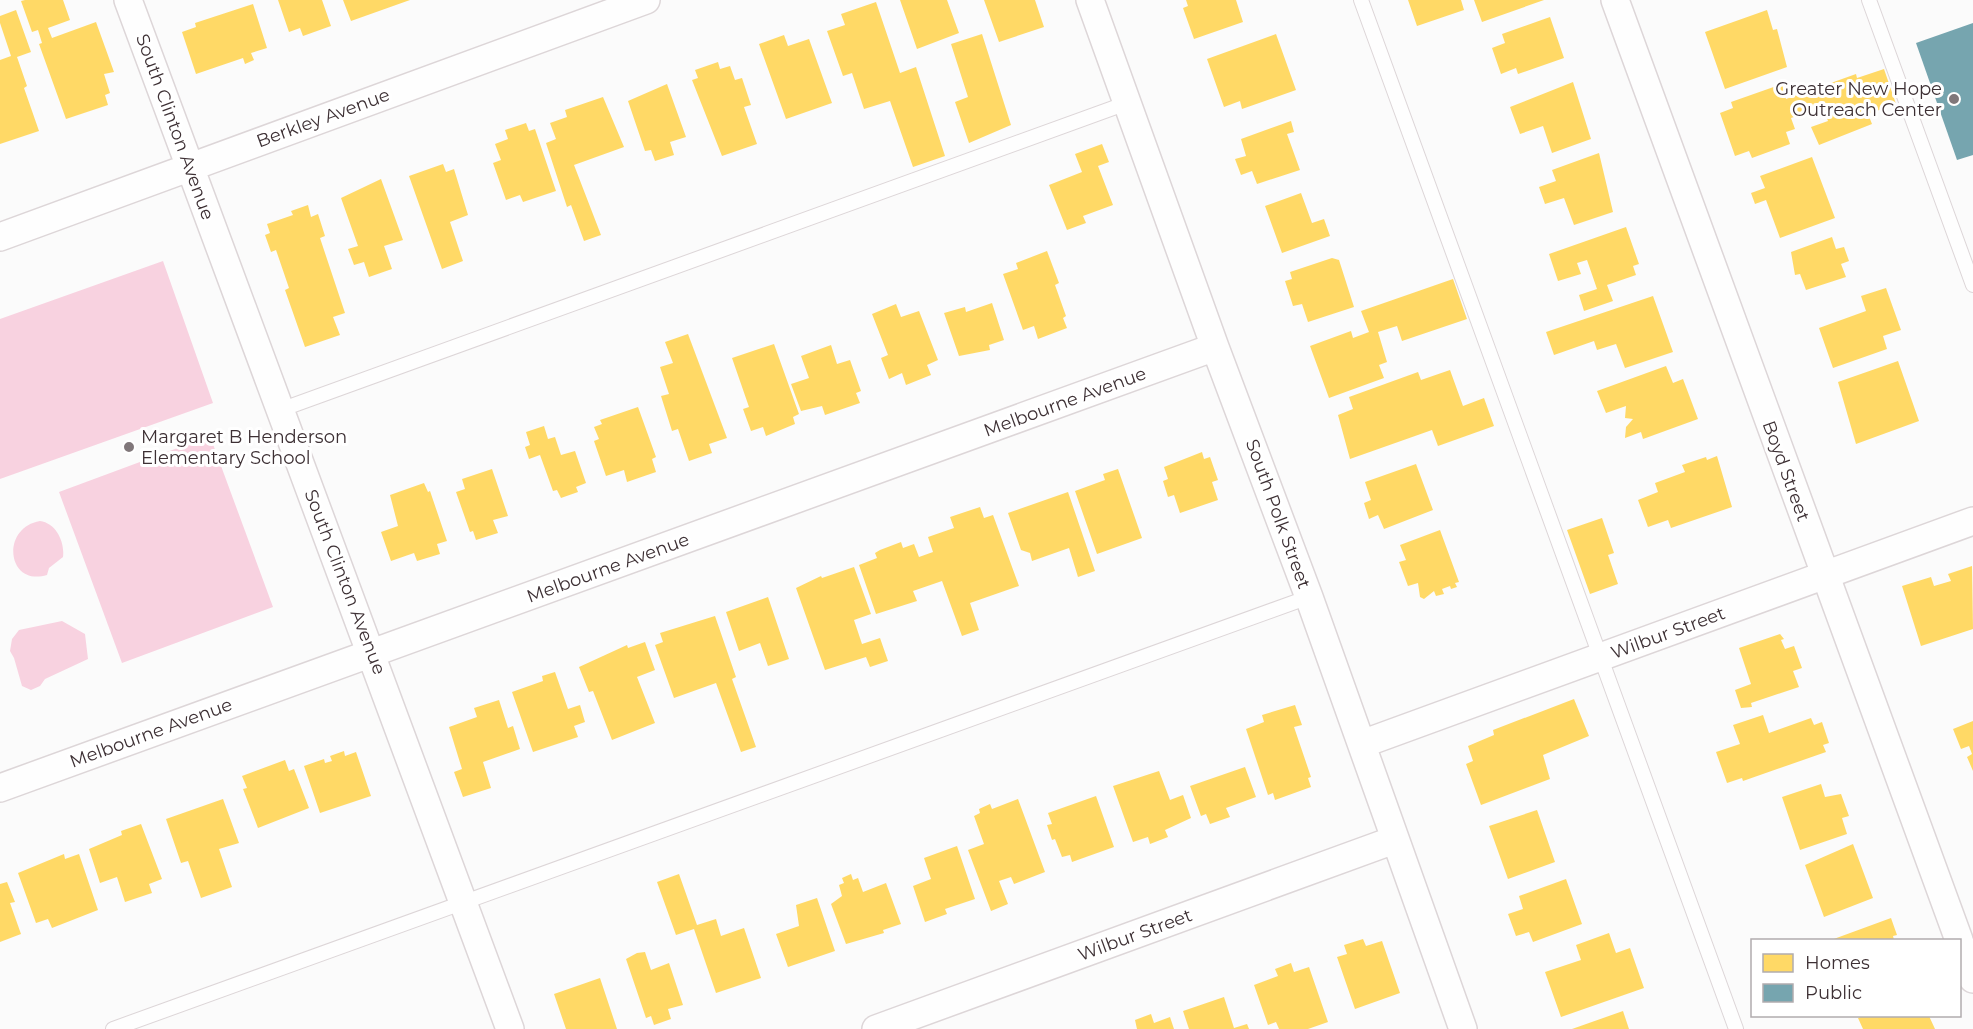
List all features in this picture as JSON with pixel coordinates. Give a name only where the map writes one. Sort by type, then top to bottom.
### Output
[{"type":"street","name":"South Clinton Avenue","points":[[128,0],[510,1029]]},
{"type":"street","name":"Berkley Avenue","points":[[0,237],[646,0]]},
{"type":"street","name":"South Polk Street","points":[[1090,0],[1215,347],[1309,597],[1463,1029]]},
{"type":"street","name":"Boyd Street","points":[[1615,0],[1958,939]]},
{"type":"street","name":"Melbourne Avenue","points":[[0,788],[1215,347]]},
{"type":"street","name":"Wilbur Street","points":[[1362,744],[1973,521]]},
{"type":"street","name":"Wilbur Street","points":[[876,1029],[1394,840]]},
{"type":"street","name":"Boyd Street","points":[[1961,947],[1973,980]]},
{"type":"lane","points":[[1361,0],[1736,1029]]},
{"type":"lane","points":[[1869,0],[1973,285]]},
{"type":"lane","points":[[279,410],[1127,104]]},
{"type":"lane","points":[[113,1029],[1309,597]]},
{"type":"shaded area","points":[[163,261],[213,403],[0,479],[0,319]]},
{"type":"shaded area","points":[[210,436],[273,607],[122,663],[59,492]]},
{"type":"shaded area","points":[[40,521],[55,529],[63,545],[63,557],[49,568],[47,575],[34,576],[23,573],[17,565],[14,544],[19,534],[27,526]]},
{"type":"shaded area","points":[[62,621],[85,634],[88,659],[45,679],[40,686],[31,690],[22,686],[10,651],[12,639],[19,630]]},
{"type":"building: Homes","points":[[63,0],[70,20],[48,28],[52,38],[96,22],[114,72],[104,74],[110,93],[105,95],[108,105],[66,119],[39,44],[42,43],[38,30],[32,32],[21,1]]},
{"type":"building: Homes","points":[[278,0],[322,0],[331,26],[303,36],[300,28],[289,32]]},
{"type":"building: Homes","points":[[343,0],[410,0],[351,21]]},
{"type":"building: Homes","points":[[900,0],[947,0],[959,33],[917,49]]},
{"type":"building: Homes","points":[[984,0],[1035,0],[1044,27],[999,42]]},
{"type":"building: Homes","points":[[1186,0],[1236,0],[1243,22],[1194,39],[1183,8],[1188,6]]},
{"type":"building: Homes","points":[[1408,0],[1461,0],[1464,10],[1417,26]]},
{"type":"building: Homes","points":[[1474,0],[1544,0],[1482,22]]},
{"type":"building: Homes","points":[[876,2],[900,73],[916,67],[945,156],[913,167],[890,101],[864,109],[852,73],[843,76],[827,31],[845,25],[841,14]]},
{"type":"building: Homes","points":[[253,4],[267,48],[251,53],[254,60],[245,64],[243,58],[196,74],[182,32],[196,27],[195,23]]},
{"type":"building: Homes","points":[[16,10],[31,52],[17,57],[27,86],[24,88],[39,131],[0,144],[0,60],[11,56],[0,23],[0,16]]},
{"type":"building: Homes","points":[[1767,10],[1773,30],[1777,29],[1787,67],[1725,89],[1705,32]]},
{"type":"building: Homes","points":[[1550,17],[1564,58],[1518,74],[1516,68],[1501,74],[1492,48],[1505,43],[1502,34]]},
{"type":"building: Homes","points":[[982,34],[1011,125],[969,143],[955,102],[968,97],[951,44]]},
{"type":"building: Homes","points":[[1276,34],[1296,90],[1242,109],[1240,101],[1224,107],[1207,59]]},
{"type":"building: Homes","points":[[784,35],[788,46],[809,39],[832,103],[786,119],[759,44]]},
{"type":"building: Homes","points":[[718,62],[720,69],[730,66],[735,80],[742,78],[751,105],[744,107],[757,144],[722,156],[692,80],[698,78],[695,70]]},
{"type":"building: Homes","points":[[1884,69],[1896,104],[1868,114],[1872,124],[1819,145],[1811,127],[1828,121],[1823,107],[1791,118],[1795,129],[1786,132],[1790,144],[1752,158],[1749,151],[1735,156],[1720,113],[1733,108],[1731,102],[1782,84],[1786,99],[1856,74],[1857,78]]},
{"type":"building: Homes","points":[[1573,82],[1591,139],[1552,153],[1543,126],[1520,134],[1510,107]]},
{"type":"building: Homes","points":[[667,84],[686,137],[670,142],[674,155],[655,161],[651,150],[645,151],[628,101]]},
{"type":"building: Homes","points":[[603,97],[624,147],[574,165],[601,235],[584,241],[571,205],[567,207],[546,143],[556,139],[550,123],[567,117],[565,110]]},
{"type":"building: Homes","points":[[1291,121],[1294,132],[1287,134],[1300,170],[1257,184],[1252,171],[1241,175],[1235,159],[1246,156],[1241,139]]},
{"type":"building: Homes","points":[[526,123],[529,131],[535,129],[556,191],[523,202],[520,195],[506,200],[493,163],[501,160],[495,144],[508,139],[505,130]]},
{"type":"building: Homes","points":[[1102,144],[1109,162],[1098,166],[1113,205],[1083,216],[1086,223],[1067,230],[1049,185],[1082,172],[1075,154]]},
{"type":"building: Homes","points":[[1599,153],[1613,212],[1574,225],[1564,198],[1545,204],[1539,187],[1556,181],[1552,170]]},
{"type":"building: Homes","points":[[1812,157],[1835,218],[1780,238],[1766,200],[1755,204],[1751,193],[1765,188],[1760,176]]},
{"type":"building: Homes","points":[[443,164],[446,172],[454,169],[468,215],[450,222],[463,261],[442,269],[409,176]]},
{"type":"building: Homes","points":[[381,179],[403,240],[384,246],[392,269],[369,277],[364,262],[354,265],[348,249],[358,246],[341,198]]},
{"type":"building: Homes","points":[[1301,193],[1312,223],[1324,219],[1330,236],[1282,253],[1265,206]]},
{"type":"building: Homes","points":[[308,205],[311,217],[318,214],[325,236],[320,238],[345,313],[333,317],[340,335],[305,347],[285,290],[289,288],[276,250],[271,252],[265,235],[270,233],[267,224],[293,215],[291,211]]},
{"type":"building: Homes","points":[[1626,227],[1639,264],[1633,266],[1636,275],[1607,285],[1613,301],[1584,311],[1579,295],[1597,289],[1587,260],[1577,263],[1581,274],[1558,281],[1549,254]]},
{"type":"building: Homes","points":[[1832,237],[1836,249],[1844,247],[1849,261],[1841,264],[1846,277],[1806,290],[1800,274],[1795,275],[1791,252]]},
{"type":"building: Homes","points":[[1047,251],[1059,283],[1055,285],[1066,316],[1063,318],[1067,328],[1038,339],[1034,326],[1023,330],[1003,274],[1018,269],[1016,263]]},
{"type":"building: Homes","points":[[1332,258],[1339,260],[1354,307],[1308,322],[1302,304],[1293,306],[1285,281],[1292,279],[1290,272]]},
{"type":"building: Homes","points":[[1453,279],[1467,319],[1402,341],[1397,326],[1378,332],[1387,362],[1379,365],[1384,378],[1329,398],[1310,346],[1351,331],[1353,338],[1369,332],[1361,311]]},
{"type":"building: Homes","points":[[1886,288],[1901,330],[1883,336],[1887,349],[1833,368],[1819,328],[1866,311],[1861,296]]},
{"type":"building: Homes","points":[[1653,296],[1673,352],[1625,368],[1616,344],[1597,350],[1594,341],[1554,355],[1546,332]]},
{"type":"building: Homes","points":[[992,303],[1004,340],[989,345],[990,350],[959,356],[944,313],[965,307],[966,312]]},
{"type":"building: Homes","points":[[896,304],[901,317],[919,311],[938,360],[927,365],[931,375],[906,385],[902,373],[889,379],[881,358],[888,355],[872,314]]},
{"type":"building: Homes","points":[[688,334],[727,438],[709,444],[712,453],[689,461],[678,429],[672,431],[661,396],[669,394],[660,367],[673,363],[665,342]]},
{"type":"building: Homes","points":[[774,344],[799,414],[793,417],[795,424],[766,436],[763,427],[751,431],[743,409],[749,407],[732,358]]},
{"type":"building: Homes","points":[[831,345],[837,364],[850,360],[861,391],[856,393],[860,403],[825,415],[822,406],[801,411],[791,384],[809,378],[801,356]]},
{"type":"building: Homes","points":[[1898,361],[1919,421],[1856,444],[1838,382]]},
{"type":"building: Homes","points":[[1666,366],[1673,383],[1683,379],[1698,419],[1643,439],[1641,432],[1625,438],[1626,427],[1633,419],[1625,418],[1626,406],[1606,413],[1597,391]]},
{"type":"building: Homes","points":[[1450,370],[1463,406],[1484,398],[1494,426],[1438,446],[1432,430],[1350,459],[1338,415],[1353,409],[1349,397],[1418,372],[1421,380]]},
{"type":"building: Homes","points":[[638,407],[656,457],[652,459],[656,472],[627,482],[624,470],[606,476],[594,441],[599,439],[594,427],[602,424],[600,420]]},
{"type":"building: Homes","points":[[544,426],[548,439],[555,437],[561,455],[575,451],[586,483],[576,487],[578,492],[561,498],[557,490],[553,491],[540,455],[529,459],[525,447],[530,445],[526,432]]},
{"type":"building: Homes","points":[[1202,452],[1204,459],[1210,457],[1218,480],[1212,482],[1218,500],[1180,513],[1174,495],[1168,497],[1163,481],[1168,479],[1164,467]]},
{"type":"building: Homes","points":[[1717,456],[1732,507],[1671,528],[1668,520],[1648,527],[1638,500],[1658,492],[1655,483],[1685,472],[1682,465]]},
{"type":"building: Homes","points":[[1416,464],[1433,510],[1384,529],[1378,515],[1369,519],[1364,503],[1371,500],[1365,482]]},
{"type":"building: Homes","points":[[492,469],[508,516],[493,520],[498,533],[476,540],[473,531],[470,532],[456,492],[465,489],[462,479]]},
{"type":"building: Homes","points":[[1118,469],[1142,538],[1097,554],[1075,491],[1105,480],[1103,474]]},
{"type":"building: Homes","points":[[424,483],[428,492],[430,491],[447,541],[437,544],[440,554],[417,561],[414,553],[391,561],[381,532],[398,526],[390,495]]},
{"type":"building: Homes","points":[[1068,492],[1095,571],[1078,577],[1069,548],[1032,561],[1030,553],[1021,550],[1008,513]]},
{"type":"building: Homes","points":[[980,507],[984,518],[993,515],[1019,586],[970,603],[979,630],[962,636],[942,581],[913,591],[917,601],[876,614],[859,565],[877,558],[875,553],[880,550],[901,542],[903,548],[914,544],[919,557],[933,552],[928,537],[954,528],[950,517]]},
{"type":"building: Homes","points":[[1602,518],[1614,553],[1608,555],[1618,584],[1590,594],[1567,530]]},
{"type":"building: Homes","points":[[1440,530],[1459,582],[1455,583],[1457,587],[1451,589],[1450,586],[1442,589],[1444,594],[1436,596],[1434,591],[1424,599],[1420,597],[1418,583],[1408,586],[1399,562],[1406,560],[1400,545]]},
{"type":"building: Homes","points":[[1972,566],[1973,629],[1921,646],[1902,586],[1931,577],[1934,586],[1951,581],[1948,574]]},
{"type":"building: Homes","points":[[854,567],[871,614],[854,620],[862,644],[880,638],[888,661],[870,667],[866,657],[825,670],[796,588],[821,576],[822,578]]},
{"type":"building: Homes","points":[[768,597],[789,659],[768,666],[760,643],[739,651],[726,612]]},
{"type":"building: Homes","points":[[715,616],[736,677],[732,679],[756,747],[741,752],[716,683],[674,698],[655,645],[663,642],[660,633]]},
{"type":"building: Homes","points":[[1780,634],[1784,639],[1781,640],[1785,649],[1794,646],[1802,668],[1793,671],[1799,687],[1751,703],[1752,707],[1741,708],[1735,690],[1751,684],[1739,648]]},
{"type":"building: Homes","points":[[645,642],[655,670],[637,677],[655,723],[612,740],[593,691],[589,692],[579,667],[627,645],[628,648]]},
{"type":"building: Homes","points":[[555,672],[568,709],[580,705],[585,722],[574,726],[578,737],[533,752],[512,692],[543,681],[542,676]]},
{"type":"building: Homes","points":[[1574,699],[1589,736],[1543,755],[1550,779],[1481,805],[1466,764],[1473,761],[1468,746],[1494,735],[1493,730]]},
{"type":"building: Homes","points":[[499,700],[508,728],[513,726],[520,749],[483,762],[491,788],[463,797],[454,772],[462,769],[449,727],[477,717],[474,708]]},
{"type":"building: Homes","points":[[1295,705],[1302,725],[1294,727],[1311,777],[1308,778],[1311,787],[1275,800],[1273,793],[1268,795],[1246,729],[1264,722],[1262,715]]},
{"type":"building: Homes","points":[[1763,715],[1769,733],[1811,718],[1814,725],[1822,722],[1829,743],[1823,745],[1826,752],[1743,781],[1742,778],[1727,783],[1716,752],[1740,744],[1733,725]]},
{"type":"building: Homes","points":[[1973,721],[1973,771],[1967,757],[1972,754],[1969,746],[1961,749],[1953,729]]},
{"type":"building: Homes","points":[[344,751],[345,756],[356,752],[371,796],[320,813],[304,766],[324,759],[325,763],[332,761],[330,756]]},
{"type":"building: Homes","points":[[285,760],[289,771],[294,769],[309,808],[258,828],[243,789],[247,788],[242,776]]},
{"type":"building: Homes","points":[[1245,767],[1256,797],[1226,808],[1230,817],[1210,824],[1206,814],[1201,816],[1190,786]]},
{"type":"building: Homes","points":[[1159,771],[1170,800],[1183,795],[1191,818],[1165,830],[1168,837],[1150,844],[1148,837],[1133,842],[1113,786]]},
{"type":"building: Homes","points":[[1821,784],[1825,797],[1841,794],[1849,816],[1842,818],[1847,834],[1800,850],[1782,797]]},
{"type":"building: Homes","points":[[1096,796],[1114,847],[1072,862],[1070,855],[1062,857],[1055,839],[1052,840],[1047,825],[1052,824],[1048,813]]},
{"type":"building: Homes","points":[[223,799],[239,843],[219,849],[232,887],[201,898],[188,861],[181,863],[166,819]]},
{"type":"building: Homes","points":[[1018,799],[1045,872],[1014,884],[1011,877],[999,881],[1008,904],[991,911],[968,850],[984,844],[974,816],[980,813],[979,809],[990,804],[992,809]]},
{"type":"building: Homes","points":[[1537,810],[1555,862],[1508,879],[1489,826]]},
{"type":"building: Homes","points":[[141,824],[162,879],[149,884],[152,893],[125,902],[117,877],[100,883],[89,849],[122,835],[121,831]]},
{"type":"building: Homes","points":[[1853,844],[1873,898],[1824,917],[1805,865]]},
{"type":"building: Homes","points":[[957,846],[975,899],[945,909],[947,914],[925,922],[913,886],[931,879],[924,858]]},
{"type":"building: Homes","points":[[64,854],[65,859],[79,854],[98,910],[52,928],[48,919],[36,923],[18,873]]},
{"type":"building: Homes","points":[[679,874],[697,925],[716,919],[721,936],[744,928],[761,978],[716,993],[694,929],[676,935],[657,882]]},
{"type":"building: Homes","points":[[851,874],[853,880],[858,878],[863,892],[886,883],[901,924],[883,930],[884,933],[846,944],[831,904],[842,896],[839,885],[844,883],[842,878]]},
{"type":"building: Homes","points":[[1566,879],[1582,924],[1533,942],[1529,932],[1516,936],[1508,914],[1523,909],[1519,896]]},
{"type":"building: Homes","points":[[7,882],[15,902],[10,903],[21,934],[0,942],[0,884]]},
{"type":"building: Homes","points":[[817,898],[835,951],[788,967],[776,934],[799,926],[796,905]]},
{"type":"building: Homes","points":[[1891,918],[1897,935],[1893,936],[1894,939],[1834,939]]},
{"type":"building: Homes","points":[[1609,933],[1616,953],[1630,948],[1644,988],[1561,1017],[1545,972],[1581,960],[1576,945]]},
{"type":"building: Homes","points":[[1363,939],[1366,946],[1382,941],[1400,993],[1355,1009],[1337,957],[1347,954],[1344,945]]},
{"type":"building: Homes","points":[[645,952],[651,970],[669,963],[683,1005],[668,1009],[671,1019],[654,1025],[651,1016],[646,1018],[626,959],[637,953]]},
{"type":"building: Homes","points":[[1291,963],[1294,972],[1309,967],[1328,1022],[1308,1029],[1279,1029],[1276,1022],[1268,1025],[1254,985],[1278,976],[1275,969]]},
{"type":"building: Homes","points":[[600,978],[617,1029],[566,1029],[554,994]]},
{"type":"building: Homes","points":[[1224,997],[1234,1028],[1247,1024],[1249,1029],[1189,1029],[1183,1011]]},
{"type":"building: Homes","points":[[1623,1011],[1629,1029],[1572,1029]]},
{"type":"building: Homes","points":[[1151,1014],[1154,1023],[1170,1017],[1174,1029],[1137,1029],[1135,1020]]},
{"type":"building: Homes","points":[[1929,1017],[1935,1029],[1863,1029],[1858,1018]]},
{"type":"building: Public","name":"Greater New Hope Outreach Center","points":[[1973,23],[1973,155],[1957,160],[1916,43]]},
{"type":"place","name":"Greater New Hope Outreach Center","points":[[1954,99]]},
{"type":"place","name":"Margaret B Henderson Elementary School","points":[[129,447]]}]
